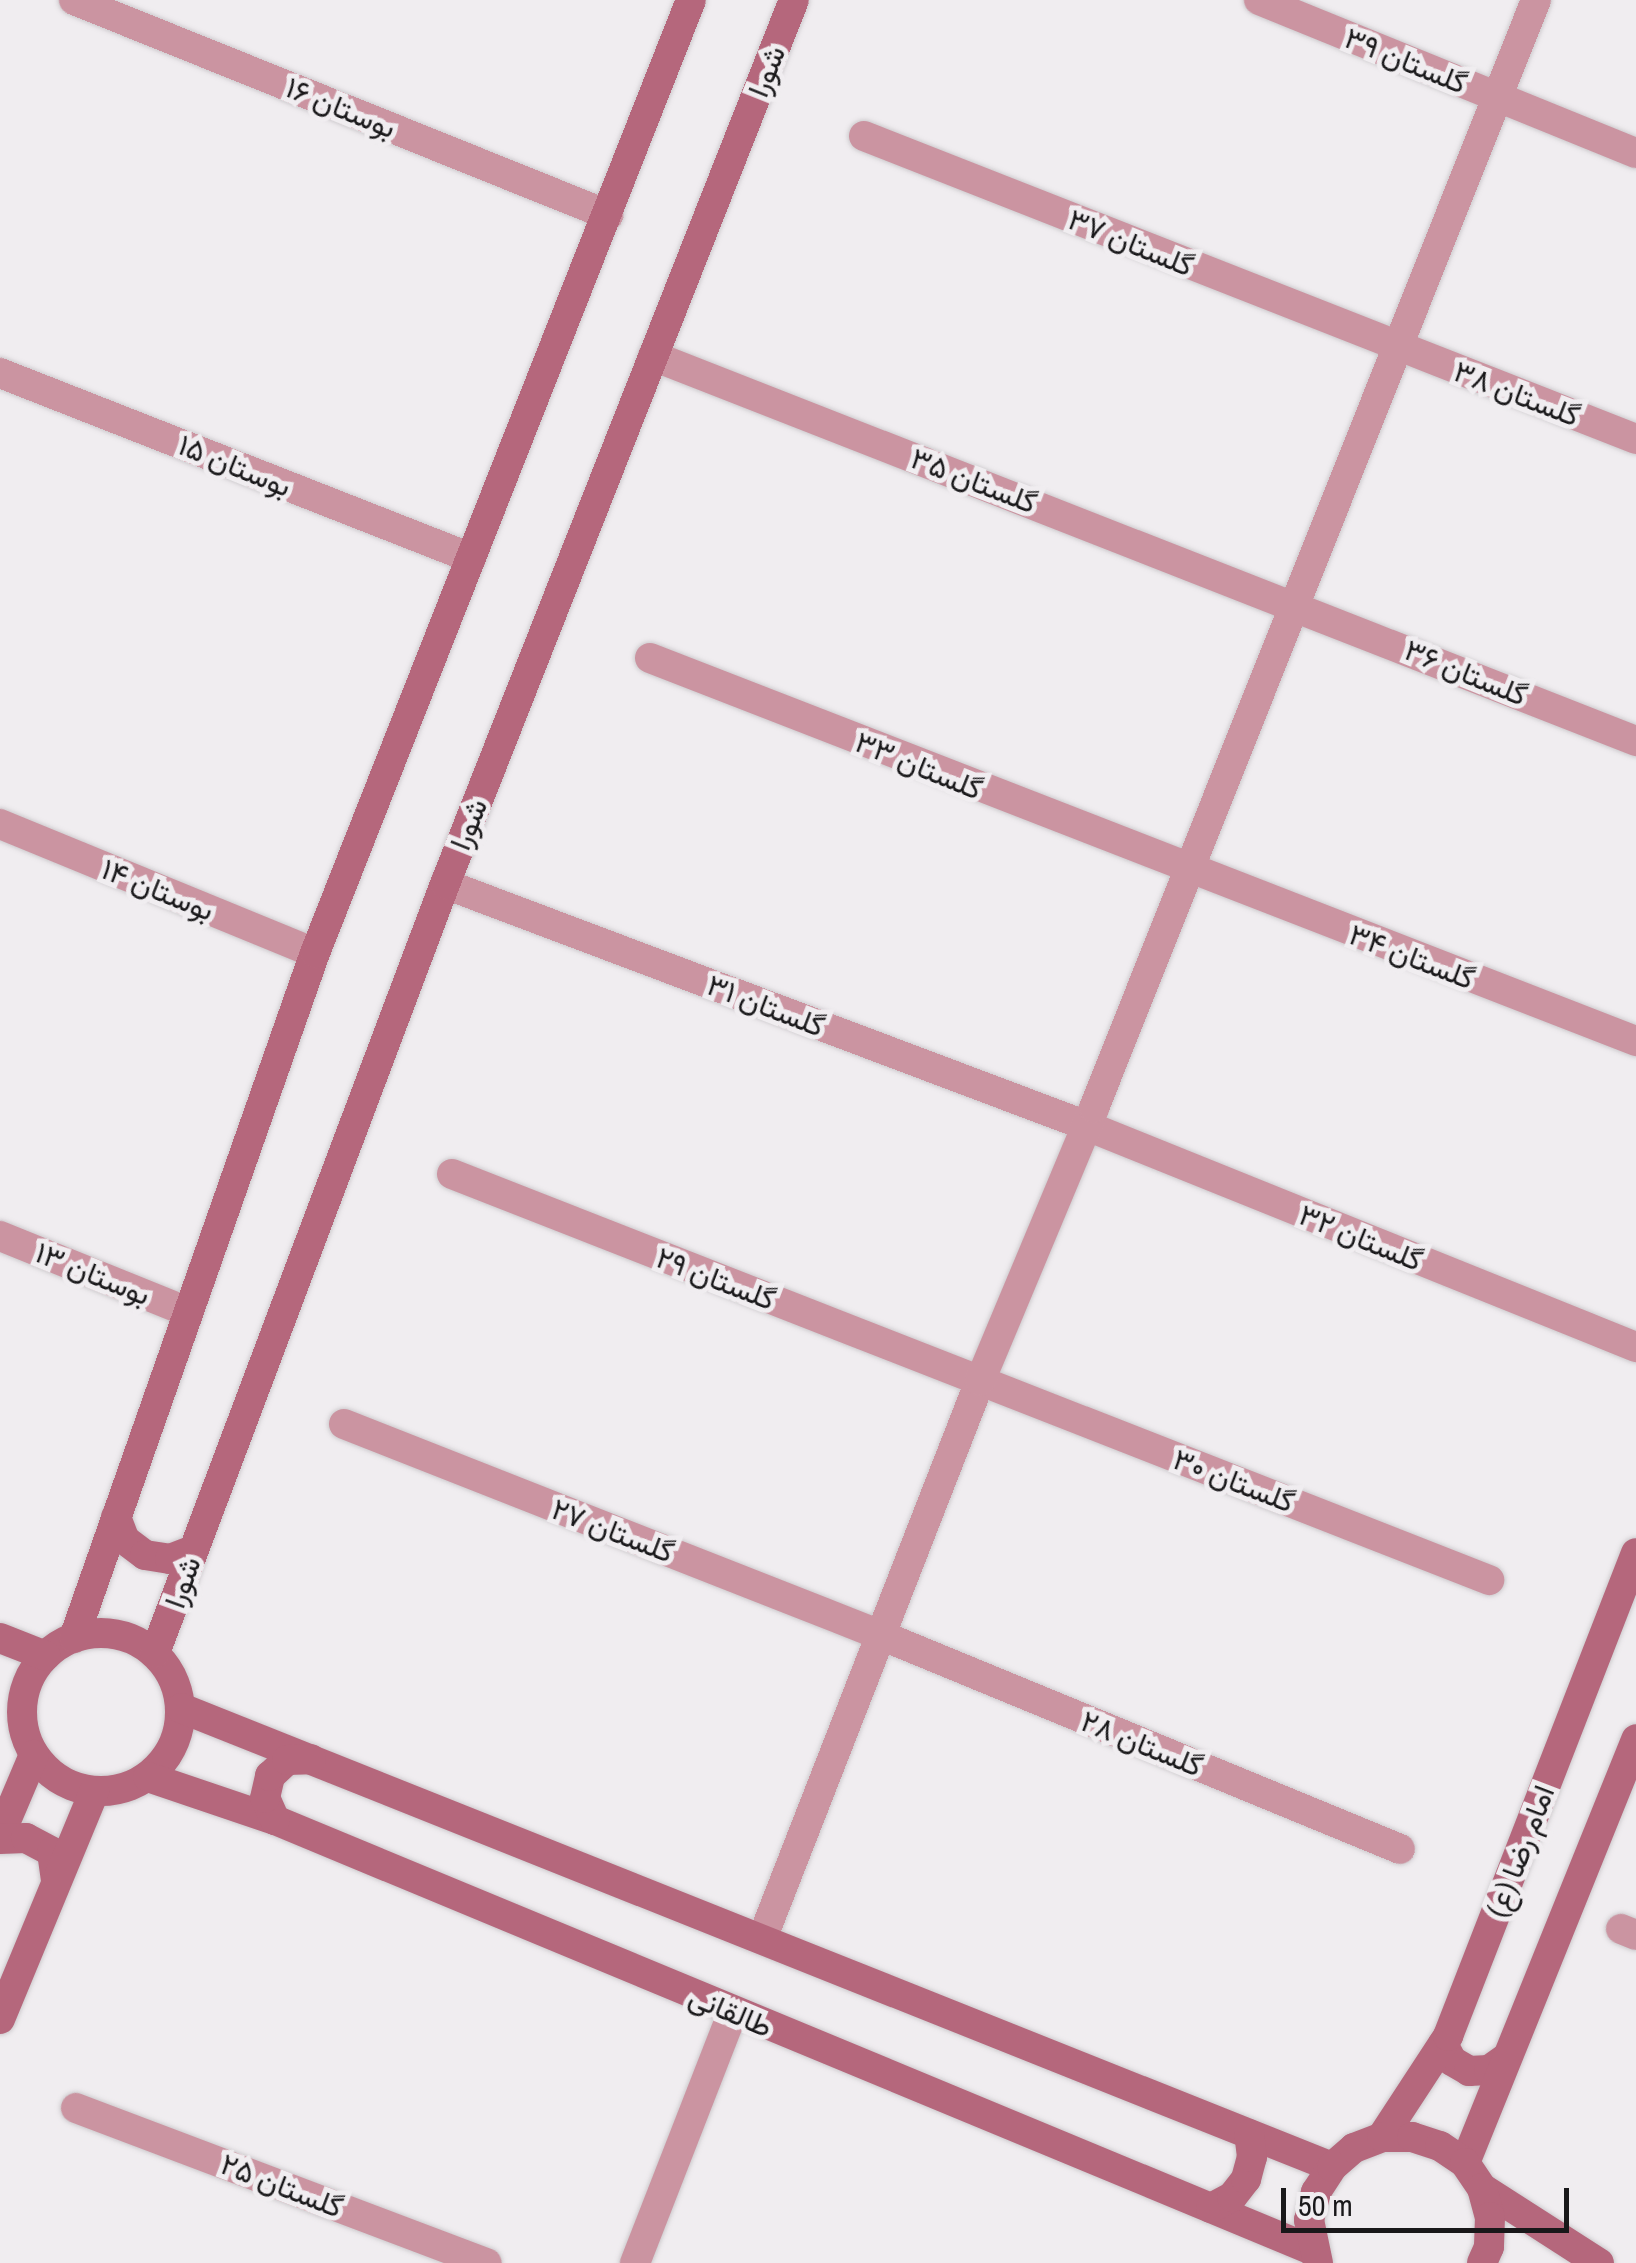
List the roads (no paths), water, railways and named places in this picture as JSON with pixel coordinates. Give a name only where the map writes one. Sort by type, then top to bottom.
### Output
[{"type":"street","name":"بوستان ۱۶","points":[[74,0],[608,215]]},
{"type":"street","points":[[74,1638],[315,952],[691,0]]},
{"type":"street","name":"شورا","points":[[156,1654],[445,884],[794,0]]},
{"type":"street","name":"گلستان ۳۹","points":[[1259,0],[1636,154]]},
{"type":"street","points":[[762,1939],[980,1381],[1087,1126],[1536,0]]},
{"type":"street","name":"گلستان ۳۷","points":[[864,136],[1398,347]]},
{"type":"street","name":"گلستان ۳۸","points":[[1398,347],[1636,439]]},
{"type":"street","name":"گلستان ۳۵","points":[[653,356],[1295,604]]},
{"type":"street","name":"بوستان ۱۵","points":[[0,372],[471,558]]},
{"type":"street","name":"گلستان ۳۶","points":[[1295,604],[1636,741]]},
{"type":"street","name":"گلستان ۳۳","points":[[650,658],[1189,871]]},
{"type":"street","name":"بوستان ۱۴","points":[[0,824],[315,952]]},
{"type":"street","name":"گلستان ۳۴","points":[[1189,871],[1636,1041]]},
{"type":"street","name":"گلستان ۳۱","points":[[445,884],[1087,1126]]},
{"type":"street","name":"گلستان ۳۲","points":[[1087,1126],[1636,1347]]},
{"type":"street","name":"گلستان ۲۹","points":[[452,1174],[980,1381]]},
{"type":"street","name":"بوستان ۱۳","points":[[0,1236],[186,1311]]},
{"type":"street","name":"گلستان ۳۰","points":[[980,1381],[1489,1580]]},
{"type":"street","name":"گلستان ۲۷","points":[[344,1424],[883,1636]]},
{"type":"street","points":[[116,1517],[126,1540],[145,1555],[170,1559],[194,1550]]},
{"type":"street","name":"امام رضا (ع)","points":[[1382,2138],[1443,2044],[1636,1553]]},
{"type":"street","points":[[19,1734],[60,1780],[94,1792],[132,1786],[167,1758],[178,1734],[181,1708],[173,1678],[156,1654],[131,1638],[103,1633],[74,1638],[46,1656],[30,1676],[22,1701],[0,1837],[26,1838],[52,1852],[56,1881]]},
{"type":"street","name":"گلستان ۲۸","points":[[883,1636],[1400,1849]]},
{"type":"street","points":[[0,1638],[46,1656]]},
{"type":"street","points":[[181,1708],[1332,2166]]},
{"type":"street","points":[[1482,2263],[1489,2248],[1490,2217],[1474,2176],[1505,2059],[1636,1739]]},
{"type":"street","points":[[275,1820],[265,1798],[270,1776],[287,1760],[311,1759]]},
{"type":"street","name":"طالقانی","points":[[148,1776],[275,1820],[1211,2208],[1315,2256]]},
{"type":"street","points":[[0,2019],[94,1792]]},
{"type":"street","points":[[636,2263],[733,2012]]},
{"type":"street","points":[[1443,2044],[1452,2061],[1469,2071],[1489,2070],[1505,2059]]},
{"type":"street","name":"گلستان ۲۵","points":[[76,2108],[488,2263]]},
{"type":"street","points":[[1211,2208],[1232,2197],[1246,2179],[1252,2157],[1248,2134]]},
{"type":"street","points":[[1315,2256],[1312,2206],[1332,2166],[1354,2148],[1382,2138],[1412,2137],[1440,2146],[1474,2176],[1599,2263]]}]
